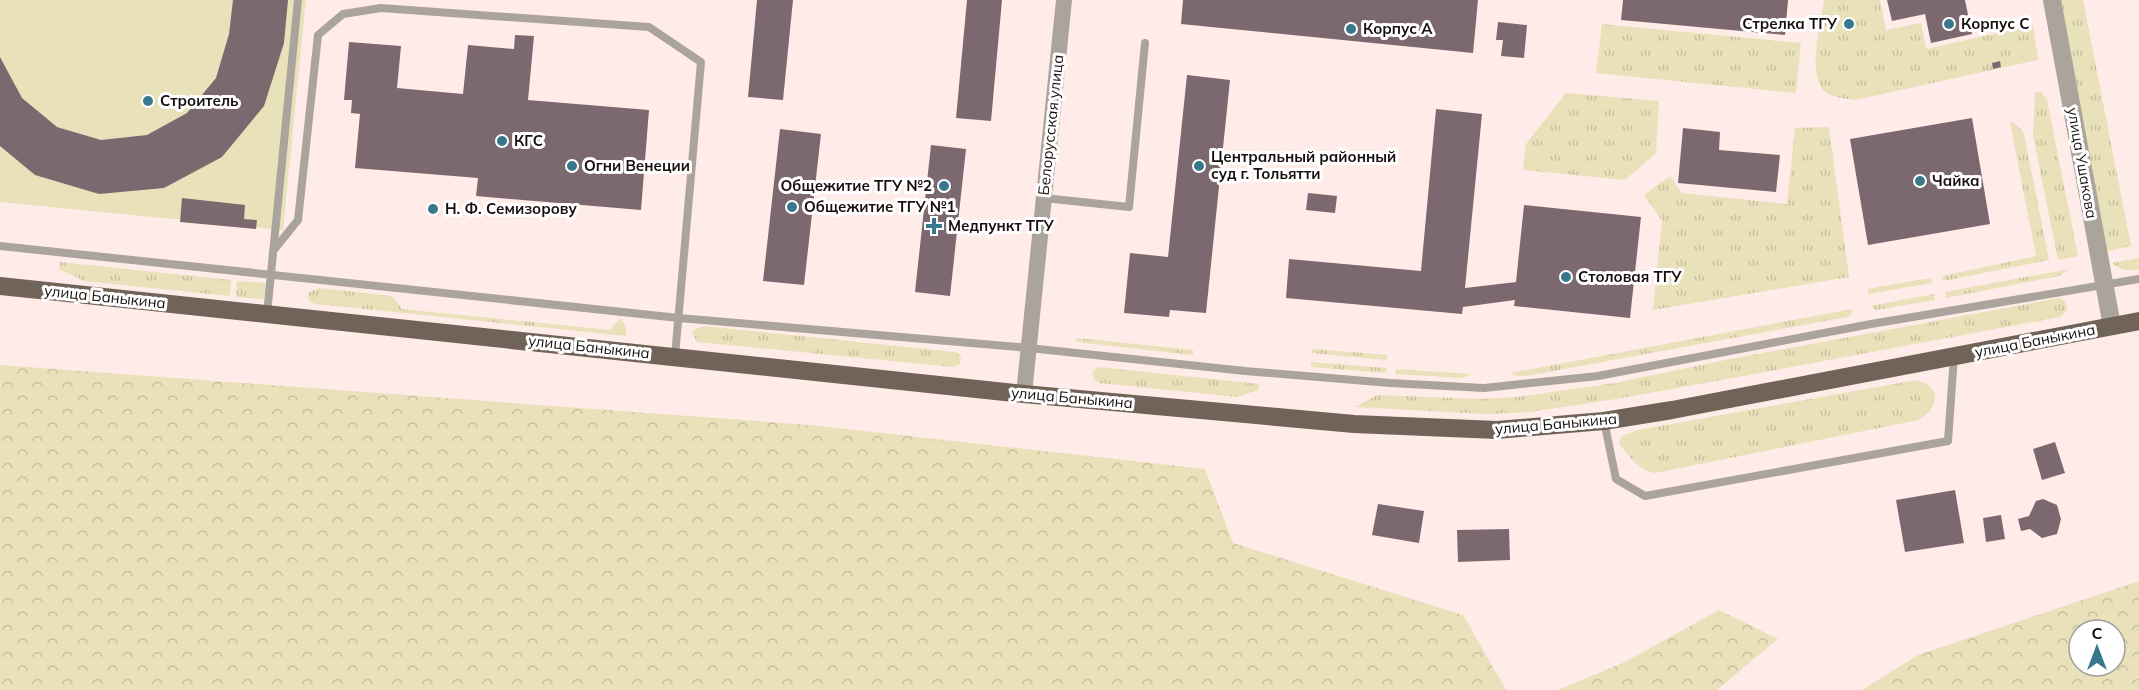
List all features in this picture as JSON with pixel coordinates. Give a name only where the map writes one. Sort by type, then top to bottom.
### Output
[{"type":"main road","name":"улица Баныкина","points":[[0,286],[1024,394],[1354,424],[1497,430],[1604,421],[2139,321]]},
{"type":"street","name":"Белорусская улица","points":[[1024,394],[1064,0]]},
{"type":"street","name":"улица Ушакова","points":[[2052,0],[2112,326]]},
{"type":"lane","points":[[267,314],[298,0]]},
{"type":"lane","points":[[273,251],[298,220],[318,35],[343,14],[381,8],[649,27],[701,62],[675,356]]},
{"type":"lane","points":[[1044,198],[1129,207],[1145,43]]},
{"type":"lane","points":[[0,246],[679,318],[1029,348],[1245,371],[1484,388],[1598,376],[1871,324],[2139,279]]},
{"type":"lane","points":[[1604,421],[1616,479],[1645,496],[1948,441],[1954,356]]},
{"type":"green space","name":"Строитель","points":[[0,0],[306,0],[283,230],[0,202]]},
{"type":"green space","points":[[1824,0],[1880,0],[1886,30],[1921,23],[1926,49],[2033,25],[2038,60],[1855,100],[1835,96],[1824,91],[1816,73],[1816,48]]},
{"type":"green space","points":[[2055,0],[2083,0],[2131,246],[2104,252]]},
{"type":"green space","points":[[1602,24],[1801,43],[1796,93],[1596,73]]},
{"type":"green space","points":[[2041,92],[2047,100],[2078,256],[2058,260],[2033,135],[2035,93]]},
{"type":"green space","points":[[1566,93],[1659,101],[1656,153],[1625,180],[1523,170],[1526,144]]},
{"type":"green space","points":[[2010,122],[2016,124],[2024,134],[2049,260],[1943,281],[1942,276],[2036,256]]},
{"type":"green space","points":[[1829,127],[1849,277],[1653,310],[1662,221],[1644,195],[1670,176],[1682,193],[1787,204],[1795,128]]},
{"type":"green space","points":[[2139,258],[2139,269],[2124,270],[2112,263]]},
{"type":"green space","points":[[60,262],[231,280],[230,296],[84,281],[59,269]]},
{"type":"green space","points":[[2070,269],[2059,276],[1946,298],[1945,292]]},
{"type":"green space","points":[[1931,278],[1932,283],[1868,294],[1868,290],[1872,288]]},
{"type":"green space","points":[[237,281],[266,283],[264,299],[236,297]]},
{"type":"green space","points":[[319,288],[392,296],[402,309],[610,330],[621,318],[626,327],[626,336],[310,302],[309,292]]},
{"type":"green space","points":[[1934,294],[1935,300],[1876,310],[1870,306]]},
{"type":"green space","points":[[2059,298],[2067,305],[2067,310],[2060,317],[1616,399],[1530,412],[1485,414],[1355,407],[1377,395],[1480,399],[1517,397],[1615,383],[1725,360]]},
{"type":"green space","points":[[1852,309],[1851,315],[1847,317],[1526,376],[1516,376],[1510,373]]},
{"type":"green space","points":[[705,326],[955,352],[961,360],[960,364],[953,367],[697,342],[692,333],[695,329]]},
{"type":"green space","points":[[1077,338],[1193,350],[1193,355],[1076,342]]},
{"type":"green space","points":[[1312,349],[1387,355],[1387,360],[1311,353]]},
{"type":"green space","points":[[1311,362],[1387,368],[1386,373],[1311,367]]},
{"type":"green space","points":[[0,365],[810,425],[1205,469],[1233,543],[1463,615],[1506,690],[0,690]]},
{"type":"green space","points":[[1099,367],[1259,384],[1258,390],[1237,397],[1100,383],[1095,380],[1093,374]]},
{"type":"green space","points":[[1396,369],[1472,374],[1463,378],[1395,374]]},
{"type":"green space","points":[[1916,380],[1931,387],[1935,397],[1931,409],[1919,420],[1655,473],[1639,466],[1619,443],[1622,436],[1638,430]]},
{"type":"green space","points":[[2139,581],[2139,690],[1862,690],[1918,655]]},
{"type":"green space","points":[[1719,610],[1778,639],[1717,690],[1558,690],[1625,662]]},
{"type":"building","points":[[233,0],[288,0],[284,43],[264,106],[222,157],[164,188],[99,194],[35,175],[0,146],[0,57],[22,98],[57,127],[101,140],[147,135],[187,113],[216,78],[229,34]]},
{"type":"building","points":[[757,0],[793,0],[783,100],[748,97]]},
{"type":"building","points":[[967,0],[1002,0],[991,121],[956,118]]},
{"type":"building","name":"Корпус А","points":[[1183,0],[1478,0],[1473,53],[1181,24]]},
{"type":"building","points":[[1623,0],[1788,0],[1785,35],[1621,20]]},
{"type":"building","name":"Корпус С","points":[[1887,0],[1965,0],[1972,34],[1931,43],[1925,14],[1892,21]]},
{"type":"building","points":[[1498,22],[1527,25],[1524,58],[1501,56],[1503,40],[1496,40]]},
{"type":"building","name":"КГС","points":[[515,35],[534,36],[528,100],[649,110],[641,210],[476,196],[478,178],[355,168],[360,114],[351,113],[352,100],[344,100],[349,42],[401,46],[397,88],[463,94],[468,45],[514,49]]},
{"type":"building","points":[[2000,61],[2001,67],[1993,69],[1992,63]]},
{"type":"building","name":"Центральный районный суд г. Тольятти","points":[[1187,75],[1230,80],[1206,313],[1170,310],[1169,317],[1124,313],[1130,253],[1168,257]]},
{"type":"building","points":[[1436,109],[1482,114],[1465,288],[1516,282],[1524,205],[1641,217],[1630,318],[1514,306],[1515,300],[1463,307],[1462,314],[1286,298],[1289,259],[1421,271]]},
{"type":"building","name":"Чайка","points":[[1972,118],[1990,224],[1868,245],[1850,139]]},
{"type":"building","points":[[1683,128],[1720,132],[1719,150],[1780,155],[1776,192],[1678,183]]},
{"type":"building","name":"Общежитие ТГУ №1","points":[[780,129],[821,134],[804,285],[763,281]]},
{"type":"building","name":"Общежитие ТГУ №2","points":[[931,145],[966,149],[950,296],[915,292]]},
{"type":"building","points":[[1308,193],[1337,196],[1335,213],[1306,210]]},
{"type":"building","points":[[182,198],[245,205],[244,219],[257,220],[256,229],[180,222]]},
{"type":"building","points":[[2055,442],[2065,473],[2042,480],[2033,449]]},
{"type":"building","points":[[1955,490],[1964,543],[1905,552],[1896,500]]},
{"type":"building","points":[[2043,499],[2057,505],[2061,519],[2057,534],[2042,538],[2030,529],[2021,531],[2018,519],[2029,516],[2036,501]]},
{"type":"building","points":[[1378,504],[1424,511],[1419,543],[1372,535]]},
{"type":"building","points":[[2001,515],[2005,539],[1986,542],[1983,518]]},
{"type":"building","points":[[1509,529],[1510,560],[1458,562],[1457,530]]},
{"type":"place","name":"Стрелка ТГУ","points":[[1849,24]]},
{"type":"place","name":"Корпус С","points":[[1949,24]]},
{"type":"place","name":"Корпус А","points":[[1351,29]]},
{"type":"place","name":"Строитель","points":[[148,101]]},
{"type":"place","name":"КГС","points":[[502,141]]},
{"type":"place","name":"Огни Венеции","points":[[572,166]]},
{"type":"place","name":"Центральный районный суд г. Тольятти","points":[[1199,166]]},
{"type":"place","name":"Чайка","points":[[1920,181]]},
{"type":"place","name":"Общежитие ТГУ №2","points":[[944,186]]},
{"type":"place","name":"Общежитие ТГУ №1","points":[[792,207]]},
{"type":"place","name":"Н. Ф. Семизорову","points":[[433,209]]},
{"type":"place","name":"Медпункт ТГУ","points":[[934,226]]},
{"type":"place","name":"Столовая ТГУ","points":[[1566,277]]}]
